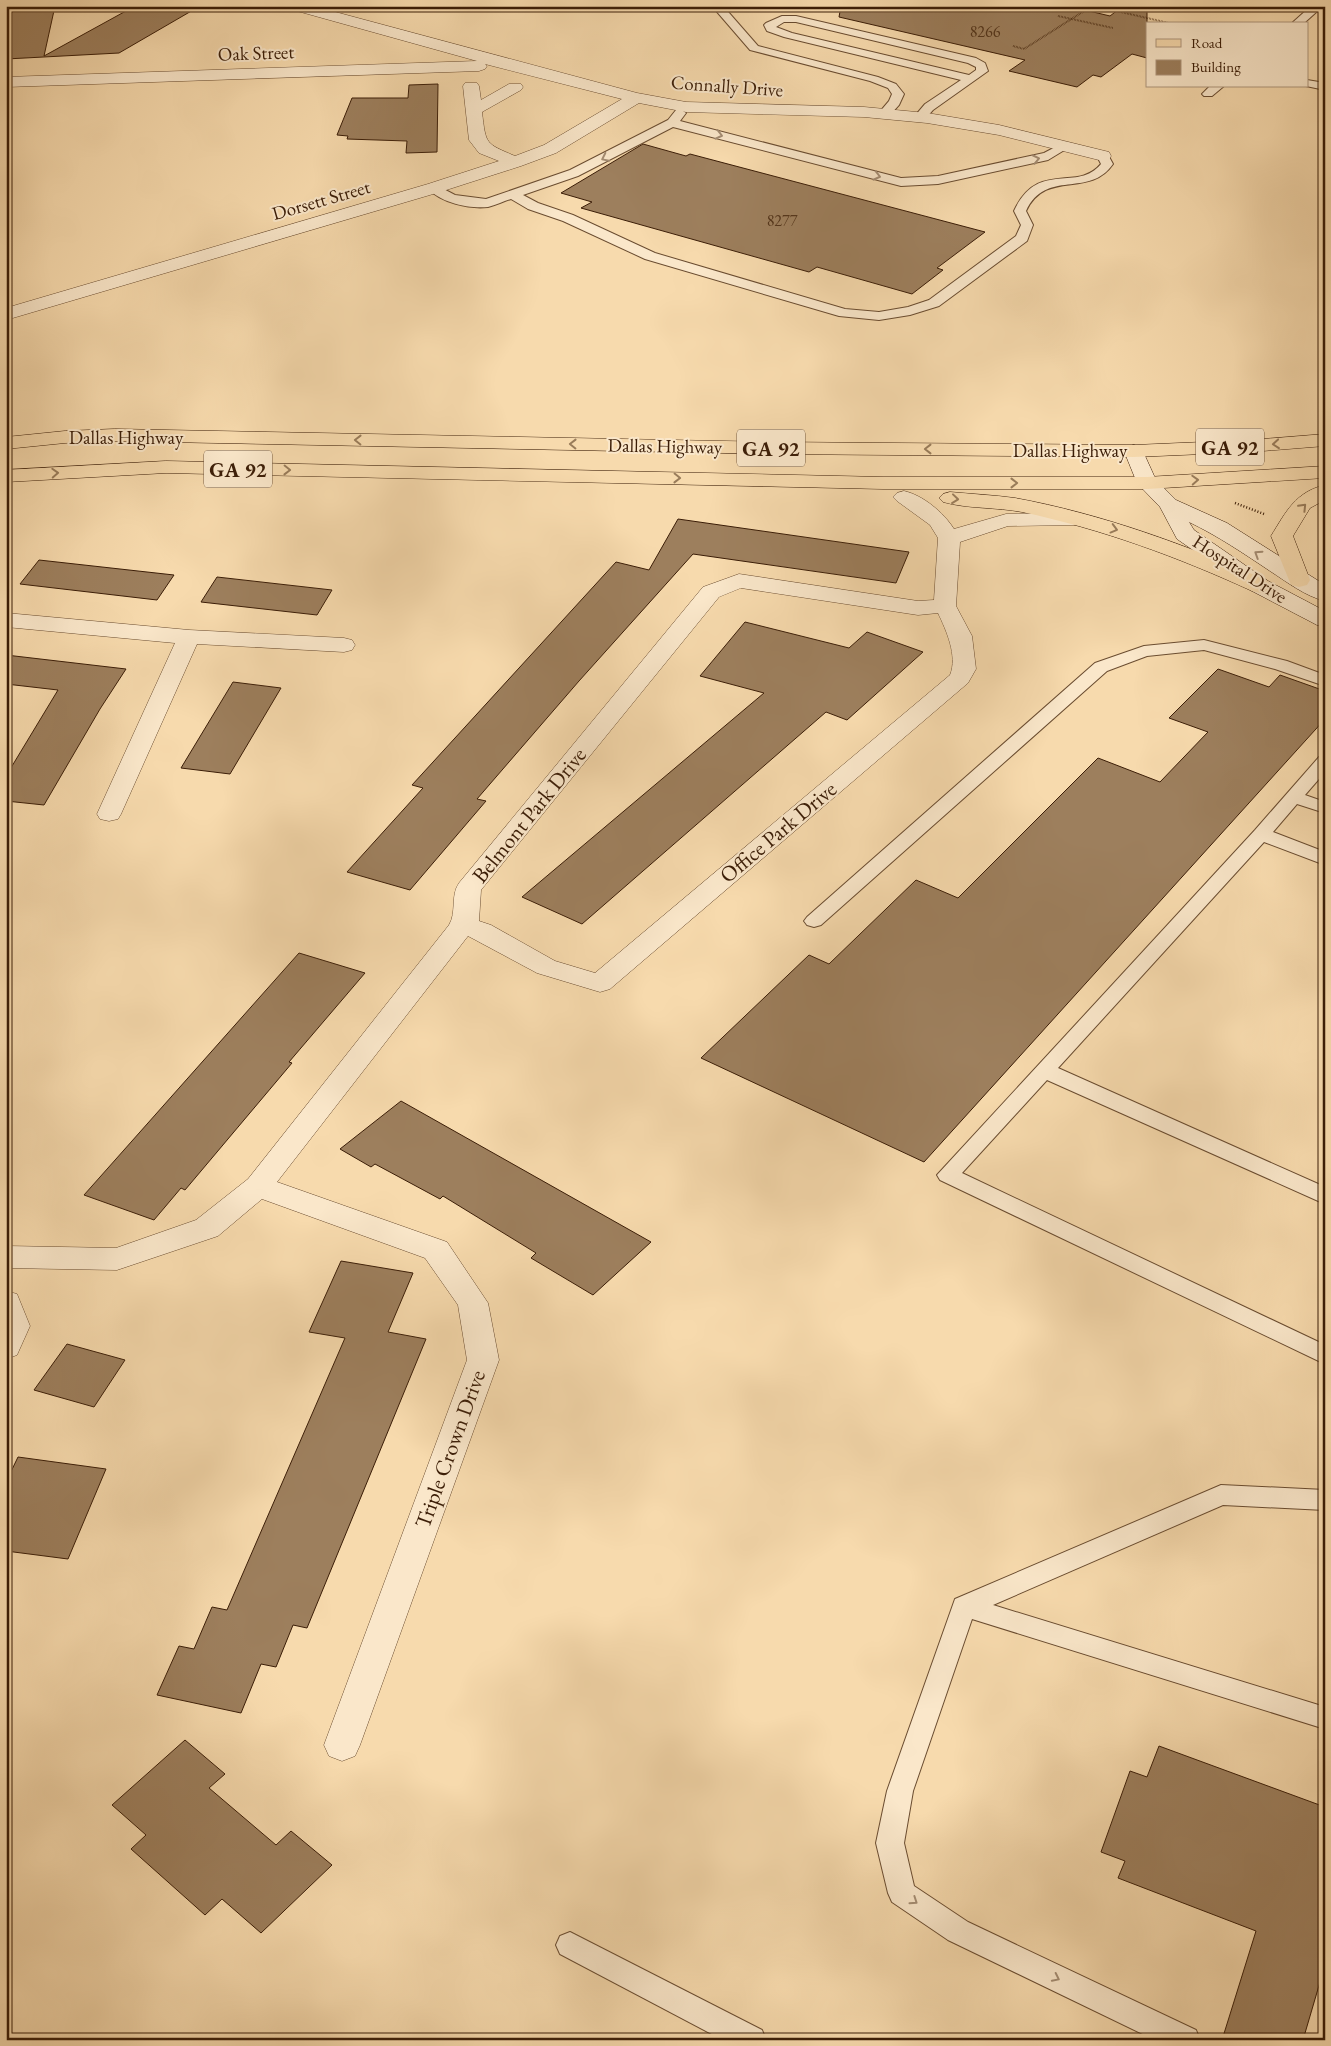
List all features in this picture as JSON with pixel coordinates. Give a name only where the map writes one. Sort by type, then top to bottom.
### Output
[{"type":"main road","name":"Dallas Highway","points":[[6,442],[115,435],[771,448],[1134,451],[1250,446],[1325,440]]},
{"type":"main road","name":"Dallas Highway","points":[[6,476],[166,468],[883,483],[1147,483],[1325,472]]},
{"type":"main road","points":[[470,474],[624,493],[943,497],[1021,506],[1118,530],[1165,545],[1260,586]]},
{"type":"main road","points":[[1299,580],[1282,536],[1302,504],[1325,491]]},
{"type":"street","name":"Connally Drive","points":[[295,6],[636,98],[686,107],[864,112],[920,117],[990,129],[1103,156]]},
{"type":"street","name":"Oak Street","points":[[6,82],[508,64]]},
{"type":"street","points":[[471,86],[476,140],[485,148],[515,162]]},
{"type":"street","points":[[474,110],[515,87]]},
{"type":"street","name":"Dorsett Street","points":[[6,314],[434,188],[515,162],[550,149],[636,98]]},
{"type":"street","name":"Hospital Drive","points":[[1134,451],[1147,483],[1170,504],[1219,528],[1299,580],[1325,594]]},
{"type":"street","points":[[904,497],[938,521],[950,538],[945,606]]},
{"type":"street","name":"Hospital Drive","points":[[1170,504],[1185,534],[1260,586],[1325,620]]},
{"type":"street","points":[[950,538],[1006,520],[1073,519]]},
{"type":"street","name":"Belmont Park Drive","points":[[6,1257],[117,1259],[206,1228],[258,1186],[466,921],[468,889],[711,592],[739,581],[918,608],[945,606]]},
{"type":"street","name":"Office Park Drive","points":[[462,925],[482,931],[546,967],[600,983],[960,678],[964,669],[961,636],[945,606]]},
{"type":"street","points":[[6,620],[189,637],[344,645]]},
{"type":"street","points":[[108,814],[189,637]]},
{"type":"street","name":"Triple Crown Drive","points":[[258,1186],[436,1250],[473,1303],[483,1360],[342,1745]]},
{"type":"street","points":[[6,1302],[14,1326],[6,1347]]},
{"type":"lane","points":[[717,6],[754,48],[874,79],[892,86],[898,94],[895,102],[884,114]]},
{"type":"lane","points":[[1298,22],[1318,6]]},
{"type":"lane","points":[[920,117],[929,107],[971,79],[982,71],[981,65],[972,60],[796,20],[782,20],[770,25],[771,29],[788,35],[971,79]]},
{"type":"lane","points":[[1308,83],[1325,87]]},
{"type":"lane","points":[[434,188],[451,198],[468,202],[487,203],[514,195],[574,173],[672,123],[686,107]]},
{"type":"lane","points":[[672,123],[901,182],[947,178],[1048,156],[1065,146]]},
{"type":"lane","points":[[514,195],[533,206],[568,218],[650,256],[815,306],[844,313],[879,316],[910,311],[934,303],[1022,238],[1027,225],[1020,211],[1024,200],[1032,190],[1046,184],[1100,172],[1108,164],[1103,156]]},
{"type":"lane","points":[[814,921],[1102,667],[1144,651],[1204,645],[1281,665],[1325,681]]},
{"type":"lane","points":[[1325,761],[1261,834],[948,1175],[1325,1355]]},
{"type":"lane","points":[[1294,797],[1325,808]]},
{"type":"lane","points":[[1261,834],[1325,859]]},
{"type":"lane","points":[[1044,1070],[1323,1193]]},
{"type":"lane","points":[[1186,2040],[958,1931],[902,1893],[890,1843],[900,1791],[964,1606],[1221,1496],[1325,1500]]},
{"type":"lane","points":[[964,1606],[1325,1718]]},
{"type":"lane","points":[[570,1945],[752,2040]]},
{"type":"path","points":[[1013,46],[1024,49],[1092,6]]},
{"type":"path","points":[[1096,6],[1164,22]]},
{"type":"path","points":[[1058,16],[1113,28]]},
{"type":"path","points":[[1234,503],[1271,517]]},
{"type":"building","points":[[6,6],[55,6],[44,56],[135,6],[200,6],[119,53],[6,59]]},
{"type":"building","points":[[841,6],[1068,6],[1110,16],[1123,6],[1147,6],[1146,58],[1132,54],[1101,77],[1093,75],[1077,87],[1009,71],[1025,60],[839,17]]},
{"type":"building","points":[[438,84],[437,152],[406,153],[407,141],[347,139],[348,136],[337,135],[352,98],[408,98],[409,85]]},
{"type":"building","points":[[643,144],[686,156],[690,154],[985,232],[937,268],[943,270],[912,294],[817,267],[809,272],[581,208],[592,202],[561,193]]},
{"type":"building","points":[[678,519],[909,552],[896,583],[693,554],[579,681],[477,799],[486,801],[410,890],[347,872],[423,788],[412,785],[616,562],[649,570]]},
{"type":"building","points":[[39,560],[174,575],[157,600],[20,584]]},
{"type":"building","points":[[217,577],[332,590],[317,615],[201,602]]},
{"type":"building","points":[[745,622],[849,648],[867,632],[923,652],[847,720],[826,712],[582,924],[522,897],[764,693],[700,676]]},
{"type":"building","points":[[6,655],[126,669],[100,709],[44,805],[6,801],[6,776],[58,690],[6,684]]},
{"type":"building","points":[[1218,669],[1269,687],[1280,675],[1325,691],[1325,719],[924,1162],[701,1058],[809,955],[829,964],[916,880],[958,898],[1098,758],[1160,782],[1208,732],[1169,718]]},
{"type":"building","points":[[233,682],[281,688],[230,774],[181,768]]},
{"type":"building","points":[[299,953],[365,973],[289,1062],[292,1063],[185,1190],[181,1188],[154,1220],[84,1195]]},
{"type":"building","points":[[401,1101],[651,1242],[593,1295],[531,1258],[536,1253],[443,1196],[440,1199],[375,1164],[371,1167],[340,1149]]},
{"type":"building","points":[[341,1261],[413,1273],[388,1332],[426,1339],[307,1628],[293,1625],[276,1667],[261,1664],[241,1713],[157,1695],[179,1646],[194,1649],[212,1607],[227,1610],[345,1338],[309,1332]]},
{"type":"building","points":[[67,1344],[125,1360],[94,1407],[34,1390]]},
{"type":"building","points":[[18,1457],[106,1469],[68,1559],[6,1551],[6,1482]]},
{"type":"building","points":[[185,1740],[225,1774],[209,1788],[276,1845],[291,1831],[332,1865],[261,1933],[222,1899],[205,1915],[131,1849],[146,1835],[112,1805]]},
{"type":"building","points":[[1159,1746],[1325,1807],[1325,1965],[1303,2040],[1222,2040],[1256,1931],[1118,1878],[1125,1861],[1101,1852],[1130,1771],[1147,1777]]}]
